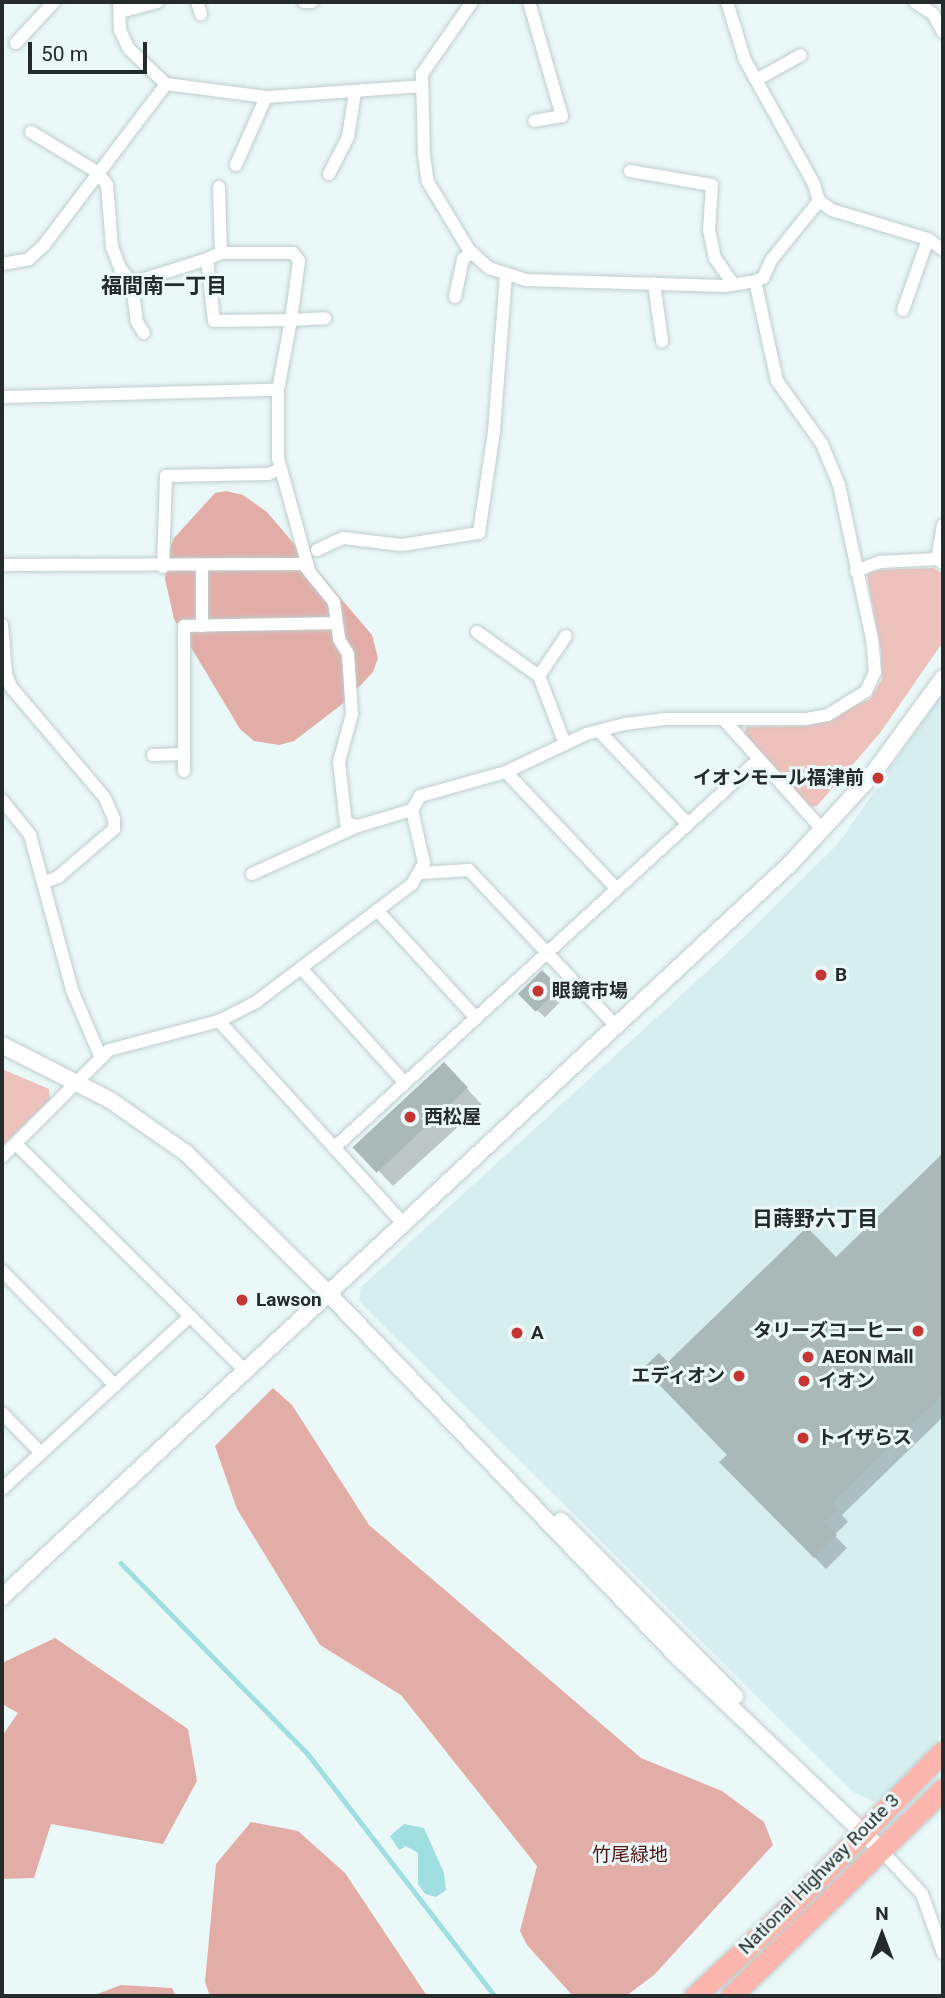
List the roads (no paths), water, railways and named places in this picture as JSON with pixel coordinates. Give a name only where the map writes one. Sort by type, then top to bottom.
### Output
[{"type":"highway","name":"National Highway Route 3","points":[[695,1996],[783,1914],[943,1751]]},
{"type":"highway","name":"National Highway Route 3","points":[[731,1996],[943,1789]]},
{"type":"street","points":[[16,43],[54,2]]},
{"type":"street","points":[[158,2],[120,7],[120,30],[129,49],[166,84],[266,97],[355,93],[422,86]]},
{"type":"street","points":[[304,2],[312,2]]},
{"type":"street","points":[[472,2],[426,64],[422,86],[428,182],[472,252],[506,275],[525,280],[733,284],[755,281],[763,278],[772,259],[819,201]]},
{"type":"street","points":[[529,2],[562,116],[534,121]]},
{"type":"street","points":[[727,2],[756,80],[814,184],[819,201],[832,210],[928,239],[943,250]]},
{"type":"street","points":[[915,2],[933,14],[943,32]]},
{"type":"street","points":[[756,80],[801,55]]},
{"type":"street","points":[[2,264],[29,259],[44,245],[166,84]]},
{"type":"street","points":[[330,174],[348,138],[355,93]]},
{"type":"street","points":[[236,164],[266,97]]},
{"type":"street","points":[[32,132],[97,172],[107,186],[112,247],[120,268],[132,283],[137,322],[144,332]]},
{"type":"street","points":[[630,171],[712,186],[709,230],[715,258],[733,284]]},
{"type":"street","points":[[219,187],[221,253]]},
{"type":"street","points":[[903,310],[928,239]]},
{"type":"street","points":[[455,297],[463,259],[472,252]]},
{"type":"street","points":[[132,283],[221,253],[292,253],[299,261],[278,390],[281,468],[309,570]]},
{"type":"street","points":[[207,259],[214,321],[325,318]]},
{"type":"street","points":[[317,550],[343,538],[402,545],[479,534],[494,431],[506,275]]},
{"type":"street","points":[[422,873],[422,851],[412,810],[420,796],[506,772],[599,731],[663,719],[724,721],[828,715],[866,691],[875,672],[872,639],[832,462],[777,381],[755,281]]},
{"type":"street","points":[[654,283],[662,341]]},
{"type":"street","points":[[2,397],[278,390]]},
{"type":"street","points":[[163,567],[166,476],[268,474],[281,468]]},
{"type":"street","points":[[856,571],[880,562],[940,561],[943,526]]},
{"type":"street","points":[[2,565],[108,562],[202,567],[303,564],[334,602],[335,623],[348,654],[352,714],[339,762],[346,824],[358,826]]},
{"type":"street","points":[[202,567],[202,626]]},
{"type":"street","points":[[184,771],[184,626],[335,623]]},
{"type":"street","points":[[2,625],[11,687],[104,798],[114,819],[114,828],[58,877],[45,881]]},
{"type":"street","points":[[477,632],[538,676],[565,744]]},
{"type":"street","points":[[538,676],[566,636]]},
{"type":"street","points":[[2,1597],[616,1026],[822,829],[872,775],[943,678]]},
{"type":"street","points":[[724,721],[822,829]]},
{"type":"street","points":[[599,731],[688,824]]},
{"type":"street","points":[[153,755],[184,754]]},
{"type":"street","points":[[335,1147],[758,760]]},
{"type":"street","points":[[506,772],[617,889]]},
{"type":"street","points":[[2,800],[30,835],[45,881],[72,990],[101,1058]]},
{"type":"street","points":[[251,874],[358,826],[412,810]]},
{"type":"street","points":[[2,1157],[101,1058],[125,1044],[219,1021],[256,1002],[422,873],[469,870],[616,1026]]},
{"type":"street","points":[[377,910],[476,1018]]},
{"type":"street","points":[[301,968],[405,1083]]},
{"type":"street","points":[[219,1021],[403,1223]]},
{"type":"street","points":[[2,1045],[78,1082],[148,1123],[186,1153],[327,1292],[679,1658],[864,1831],[922,1894],[943,1953]]},
{"type":"street","points":[[16,1144],[244,1370]]},
{"type":"street","points":[[2,1271],[115,1385]]},
{"type":"street","points":[[2,1489],[189,1317]]},
{"type":"street","points":[[2,1413],[41,1453]]},
{"type":"water","points":[[404,1824],[424,1828],[444,1873],[446,1890],[436,1897],[425,1894],[418,1884],[418,1853],[406,1846],[399,1850],[390,1836]]},
{"type":"waterway","points":[[121,1563],[308,1754],[495,1996]]},
{"type":"place","name":"イオンモール福津前","points":[[878,778]]},
{"type":"place","name":"B","points":[[821,975]]},
{"type":"place","name":"眼鏡市場","points":[[538,991]]},
{"type":"place","name":"西松屋","points":[[410,1117]]},
{"type":"place","name":"Lawson","points":[[242,1300]]},
{"type":"place","name":"タリーズコーヒー","points":[[918,1331]]},
{"type":"place","name":"A","points":[[517,1333]]},
{"type":"place","name":"AEON Mall","points":[[808,1357]]},
{"type":"place","name":"エディオン","points":[[739,1376]]},
{"type":"place","name":"イオン","points":[[804,1381]]},
{"type":"place","name":"トイザらス","points":[[803,1438]]},
{"type":"district","name":"福間南一丁目","points":[[164,286]]},
{"type":"district","name":"日蒔野六丁目","points":[[815,1219]]},
{"type":"park label","name":"竹尾緑地","points":[[630,1855]]}]
